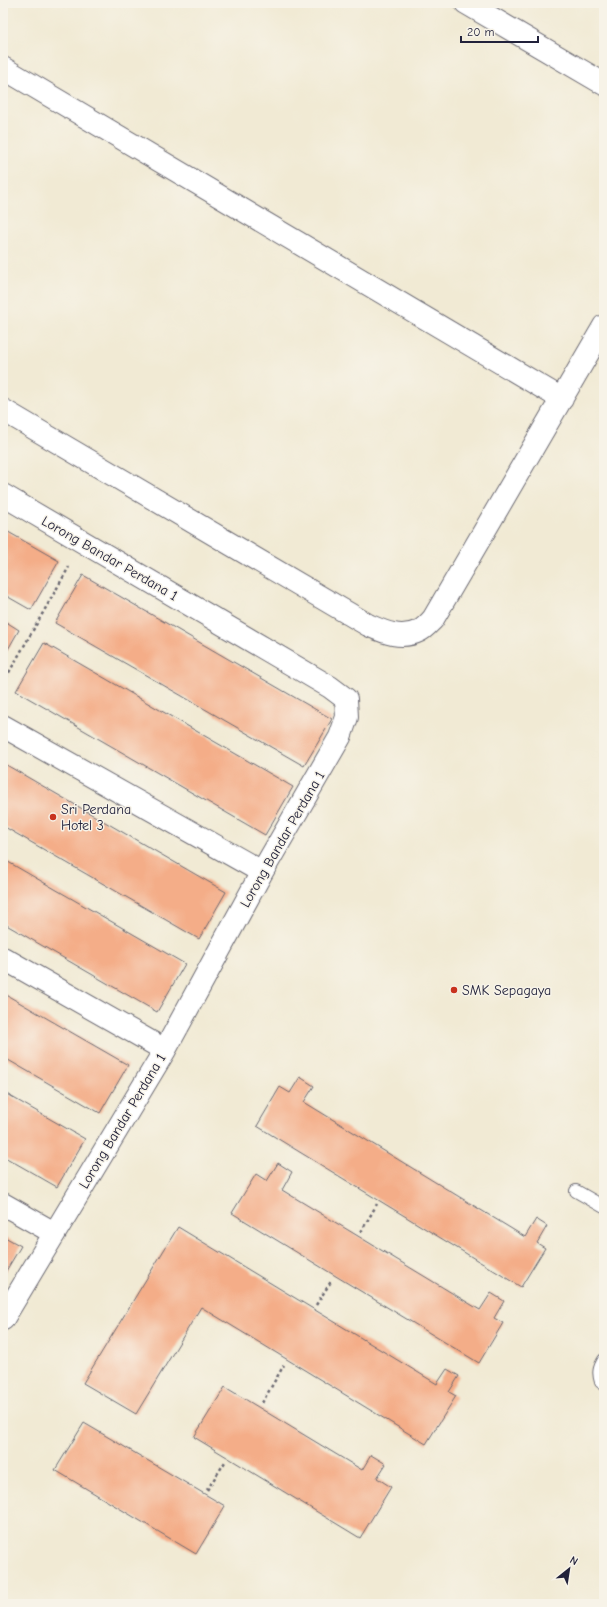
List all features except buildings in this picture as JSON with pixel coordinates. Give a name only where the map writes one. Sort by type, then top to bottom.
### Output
[{"type":"street","points":[[466,3],[604,84]]},
{"type":"street","points":[[3,68],[562,399]]},
{"type":"street","points":[[3,410],[368,625],[389,634],[406,635],[420,631],[433,619],[604,326]]},
{"type":"street","name":"Lorong Bandar Perdana 1","points":[[3,495],[330,687],[346,699],[347,717],[340,737],[262,872],[165,1050],[3,1319]]},
{"type":"street","points":[[3,726],[262,872]]},
{"type":"street","points":[[3,958],[165,1050]]},
{"type":"street","points":[[3,1204],[54,1233]]},
{"type":"lane","points":[[576,1191],[604,1207]]},
{"type":"lane","points":[[604,1360],[600,1366],[598,1374],[601,1382],[604,1384]]},
{"type":"path","points":[[3,683],[69,567]]},
{"type":"path","points":[[361,1232],[377,1204]]},
{"type":"path","points":[[316,1305],[332,1280]]},
{"type":"path","points":[[262,1403],[284,1365]]},
{"type":"path","points":[[207,1490],[225,1462]]},
{"type":"place","name":"Sri Perdana Hotel 3","points":[[53,817]]},
{"type":"place","name":"SMK Sepagaya","points":[[454,990]]}]
